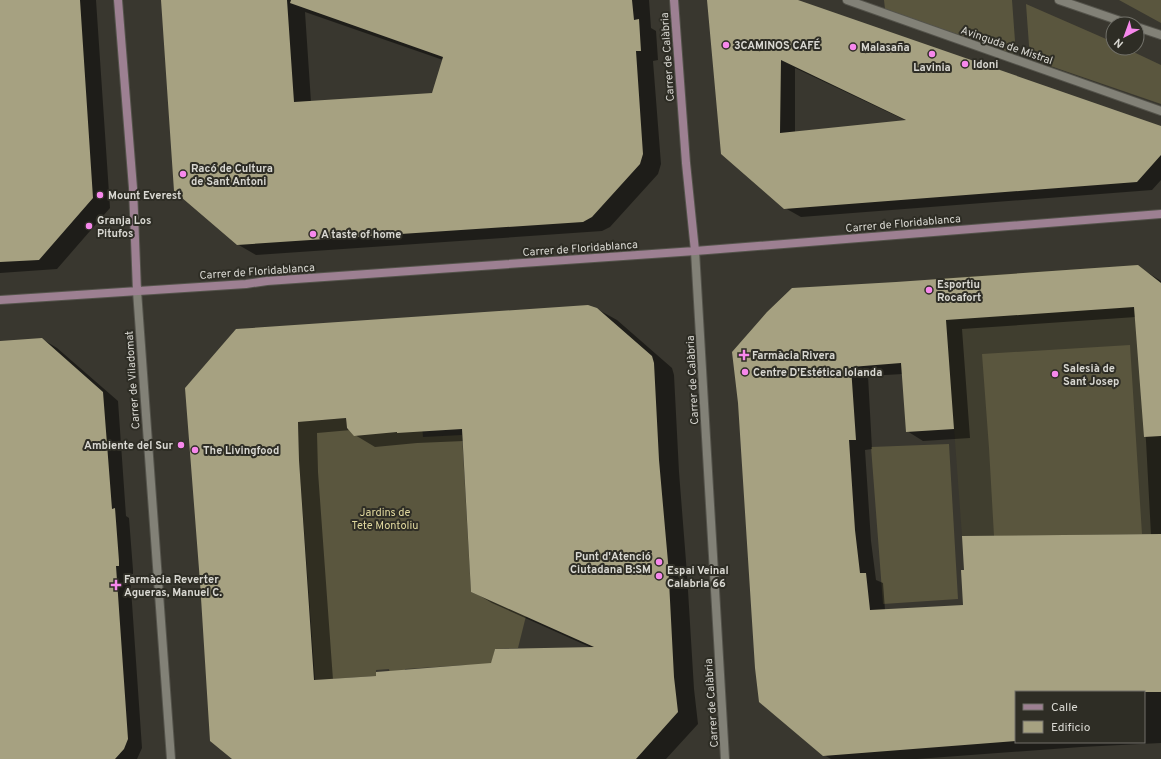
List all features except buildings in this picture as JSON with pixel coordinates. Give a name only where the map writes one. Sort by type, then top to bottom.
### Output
[{"type":"street","name":"Carrer de Viladomat","points":[[118,0],[133,188],[137,291],[171,759]]},
{"type":"street","name":"Carrer de Calàbria","points":[[674,0],[686,164],[695,251],[725,759]]},
{"type":"street","name":"Avinguda de Mistral","points":[[847,0],[1161,111]]},
{"type":"street","points":[[1059,0],[1106,16]]},
{"type":"street","points":[[1145,30],[1161,35]]},
{"type":"street","name":"Carrer de Floridablanca","points":[[0,300],[695,251],[1161,214]]},
{"type":"shaded area","name":"Salesià de Sant Josep","points":[[1138,265],[1161,283],[1161,575],[994,536],[962,536],[943,278]]},
{"type":"green space","points":[[884,0],[1012,0],[1016,55],[885,9]]},
{"type":"green space","points":[[1119,0],[1161,0],[1161,23]]},
{"type":"green space","points":[[1026,4],[1105,39],[1105,56],[1142,56],[1161,65],[1161,104],[1030,59]]},
{"type":"green space","points":[[1130,345],[1142,534],[994,536],[982,354]]},
{"type":"green space","name":"Jardins de Tete Montoliu","points":[[346,418],[347,429],[422,425],[423,437],[462,435],[471,592],[526,616],[518,648],[495,649],[491,665],[468,669],[467,665],[405,669],[404,674],[390,674],[389,669],[376,670],[376,676],[315,680],[299,460],[298,422]]},
{"type":"green space","points":[[949,444],[958,599],[883,604],[871,447]]},
{"type":"place","name":"3CAMINOS CAFÉ","points":[[726,45]]},
{"type":"place","name":"Malasaña","points":[[853,47]]},
{"type":"place","name":"Lavinia","points":[[932,54]]},
{"type":"place","name":"Idoni","points":[[965,64]]},
{"type":"place","name":"Racó de Cultura de Sant Antoni","points":[[183,174]]},
{"type":"place","name":"Mount Everest","points":[[100,195]]},
{"type":"place","name":"Granja Los Pitufos","points":[[89,226]]},
{"type":"place","name":"A taste of home","points":[[313,234]]},
{"type":"place","name":"Esportiu Rocafort","points":[[929,290]]},
{"type":"place","name":"Farmàcia Rivera","points":[[744,355]]},
{"type":"place","name":"Centre D'Estética Iolanda","points":[[745,372]]},
{"type":"place","name":"Salesià de Sant Josep","points":[[1055,374]]},
{"type":"place","name":"Ambiente del Sur","points":[[181,445]]},
{"type":"place","name":"The Livingfood","points":[[195,450]]},
{"type":"place","name":"Punt d'Atenció Ciutadana B:SM","points":[[659,562]]},
{"type":"place","name":"Espai Veinal Calabria 66","points":[[659,576]]},
{"type":"place","name":"Farmàcia Reverter Agueras, Manuel C.","points":[[116,585]]}]
